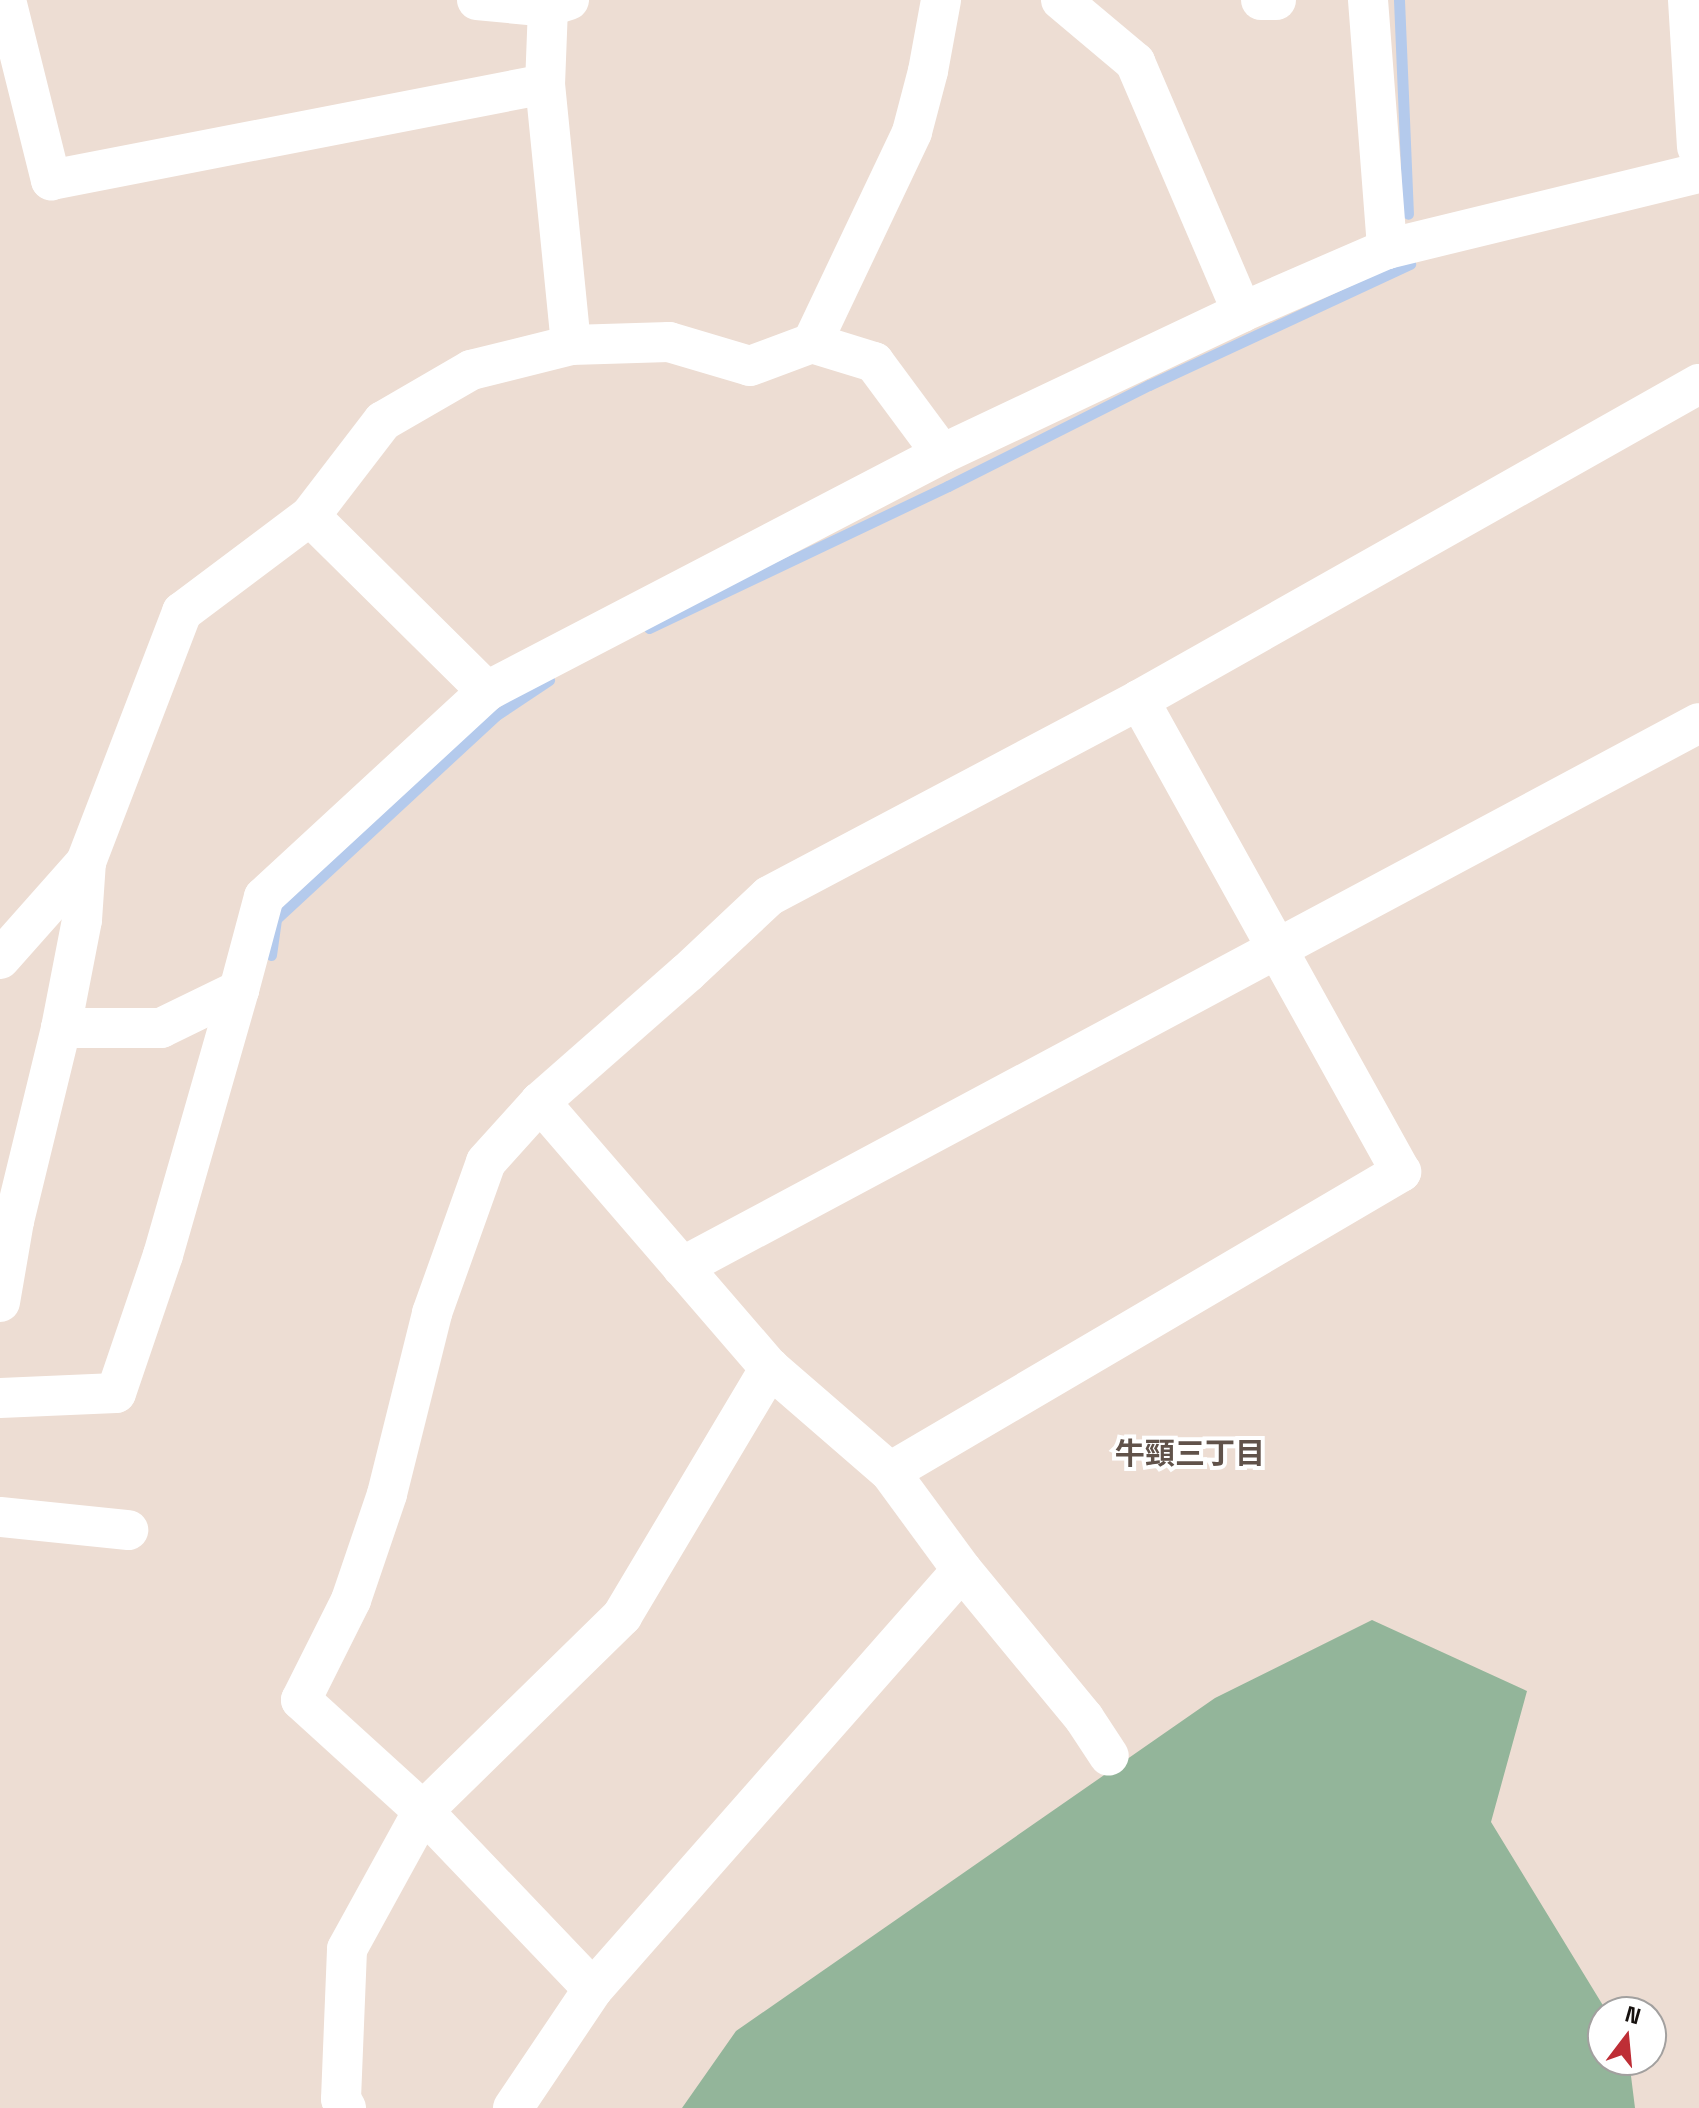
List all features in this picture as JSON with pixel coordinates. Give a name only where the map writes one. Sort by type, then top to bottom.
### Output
[{"type":"street","points":[[6,0],[51,180],[545,84]]},
{"type":"street","points":[[477,0],[559,4],[545,84],[571,345]]},
{"type":"street","points":[[812,343],[912,132],[928,71],[941,0]]},
{"type":"street","points":[[1061,0],[1135,62],[1242,312]]},
{"type":"street","points":[[1261,0],[1276,0]]},
{"type":"street","points":[[1368,0],[1387,249]]},
{"type":"street","points":[[1690,0],[1699,147]]},
{"type":"street","points":[[0,1398],[116,1393],[163,1255],[264,897],[487,691],[942,454],[1242,312],[1387,249],[1699,173]]},
{"type":"street","points":[[0,1302],[7,1220],[61,1028],[82,920],[86,862],[182,612],[310,516],[383,421],[471,370],[571,345],[669,342],[750,366],[812,343],[874,362],[942,454]]},
{"type":"street","points":[[593,1989],[423,1811],[301,1700],[351,1600],[387,1494],[432,1313],[486,1162],[540,1102],[687,973],[769,896],[1139,700],[1699,384]]},
{"type":"street","points":[[310,516],[487,691]]},
{"type":"street","points":[[890,1472],[1401,1172],[1274,949],[1139,700]]},
{"type":"street","points":[[682,1267],[1699,723]]},
{"type":"street","points":[[0,959],[86,862]]},
{"type":"street","points":[[61,1028],[161,1028],[239,990]]},
{"type":"street","points":[[540,1102],[770,1368],[890,1472],[962,1570],[1084,1718],[1109,1756]]},
{"type":"street","points":[[346,2108],[341,2099],[347,1949],[423,1811],[622,1616],[770,1368]]},
{"type":"street","points":[[0,1517],[128,1530]]},
{"type":"street","points":[[513,2108],[593,1989],[962,1570]]},
{"type":"green space","points":[[1372,1620],[1527,1691],[1491,1822],[1597,1996],[1587,1996],[1587,2076],[1631,2076],[1635,2108],[682,2108],[736,2031],[1215,1698]]},
{"type":"waterway","points":[[1399,0],[1408,214]]},
{"type":"waterway","points":[[649,628],[948,486],[1149,385],[1410,264]]},
{"type":"waterway","points":[[271,955],[276,919],[495,716],[549,680]]},
{"type":"district","name":"牛頸三丁目","points":[[1190,1454]]}]
